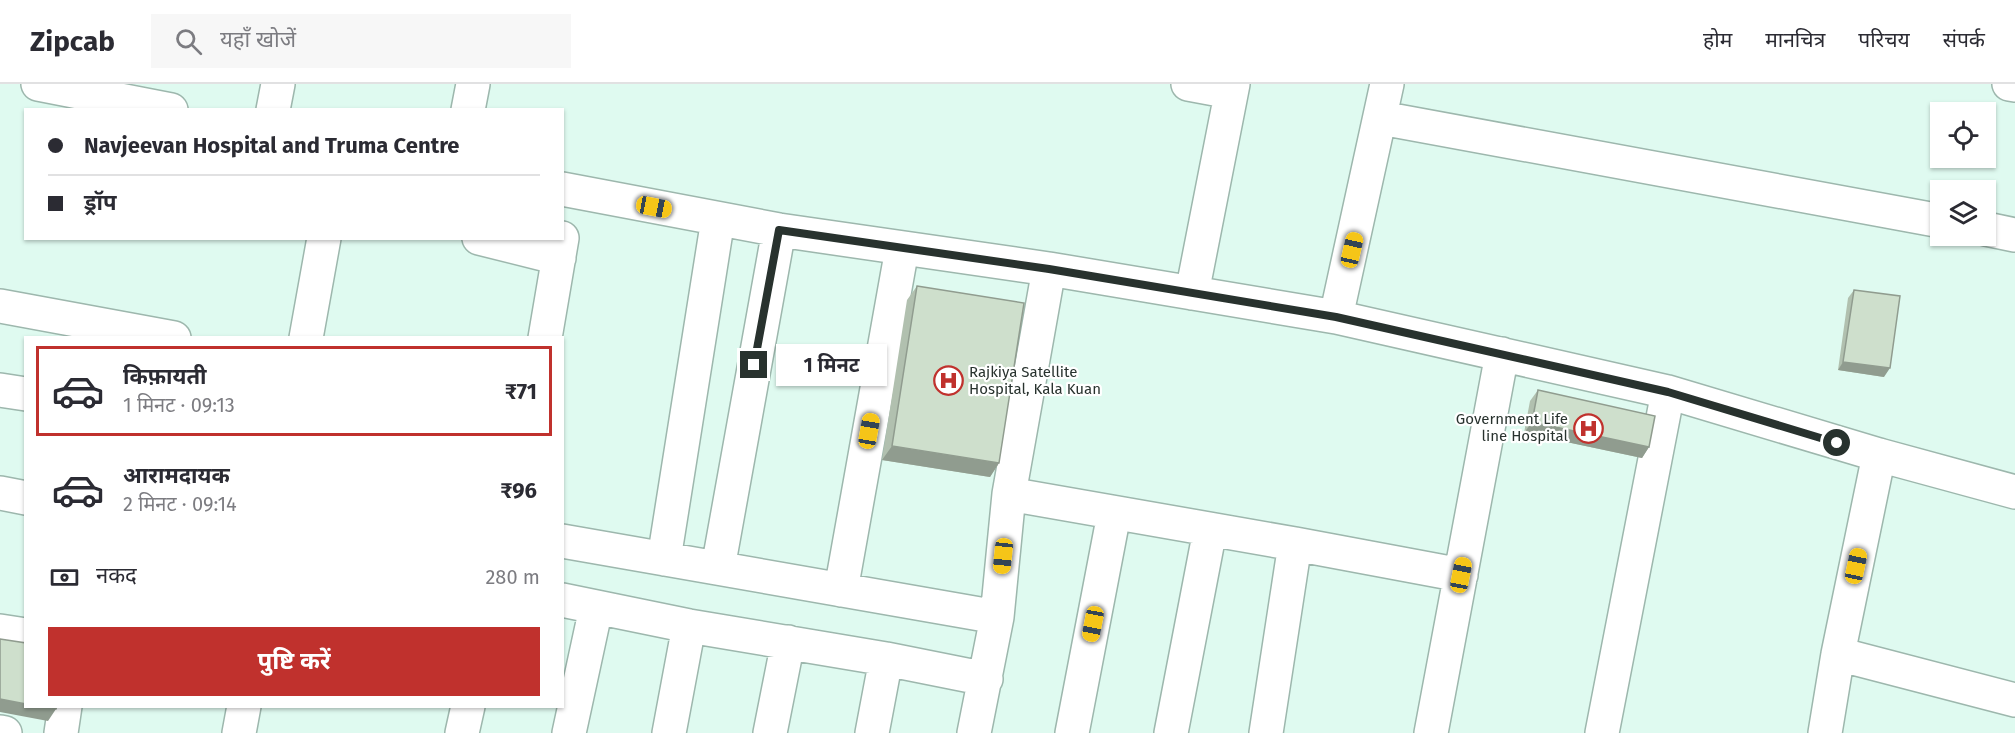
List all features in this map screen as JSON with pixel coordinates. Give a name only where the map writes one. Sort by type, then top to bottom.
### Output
[{"type":"street","points":[[38,84],[128,92],[166,108]]},
{"type":"street","points":[[273,108],[278,84]]},
{"type":"street","points":[[468,108],[473,84]]},
{"type":"street","points":[[1188,84],[1232,88],[1192,293]]},
{"type":"street","points":[[1336,317],[1387,84]]},
{"type":"street","points":[[2009,84],[2015,85]]},
{"type":"street","points":[[1381,118],[1930,219]]},
{"type":"street","points":[[564,211],[566,189],[779,230],[1049,269],[1336,317],[1668,392],[1879,455],[2015,492]]},
{"type":"street","points":[[664,559],[718,219]]},
{"type":"street","points":[[718,568],[779,230]]},
{"type":"street","points":[[1996,231],[2015,235]]},
{"type":"street","points":[[306,336],[324,240]]},
{"type":"street","points":[[506,240],[561,244],[545,336]]},
{"type":"street","points":[[841,590],[902,249]]},
{"type":"street","points":[[974,733],[997,617],[1009,494],[1049,269]]},
{"type":"street","points":[[0,306],[163,336]]},
{"type":"street","points":[[1431,733],[1502,354]]},
{"type":"street","points":[[0,390],[24,394]]},
{"type":"street","points":[[1602,733],[1668,392]]},
{"type":"street","points":[[1825,733],[1838,654],[1879,455]]},
{"type":"street","points":[[0,493],[24,498]]},
{"type":"street","points":[[1009,494],[1461,575]]},
{"type":"street","points":[[1072,733],[1114,514]]},
{"type":"street","points":[[1171,733],[1210,530]]},
{"type":"street","points":[[564,541],[997,617]]},
{"type":"street","points":[[1266,733],[1295,544]]},
{"type":"street","points":[[564,600],[689,626],[886,659],[986,679]]},
{"type":"street","points":[[569,733],[596,608]]},
{"type":"street","points":[[669,733],[689,626]]},
{"type":"street","points":[[0,631],[24,635]]},
{"type":"street","points":[[770,733],[788,642]]},
{"type":"street","points":[[1838,654],[2015,700]]},
{"type":"street","points":[[872,733],[886,659]]},
{"type":"street","points":[[61,733],[65,708]]},
{"type":"street","points":[[239,733],[244,708]]},
{"type":"street","points":[[462,733],[468,708]]},
{"type":"street","points":[[0,732],[5,733]]},
{"type":"building","points":[[917,286],[1024,303],[999,463],[892,446]]},
{"type":"building","points":[[1854,290],[1900,296],[1890,368],[1843,362]]},
{"type":"building","points":[[1538,390],[1655,416],[1649,447],[1532,422]]},
{"type":"building","points":[[0,639],[24,643],[24,704],[0,699]]},
{"type":"place","name":"Rajkiya Satellite Hospital, Kala Kuan","points":[[948,381]]},
{"type":"place","name":"Government Life line Hospital","points":[[1589,428]]},
{"type":"route","points":[[754,365],[779,230],[1049,269],[1336,317],[1668,392],[1837,443]]}]
